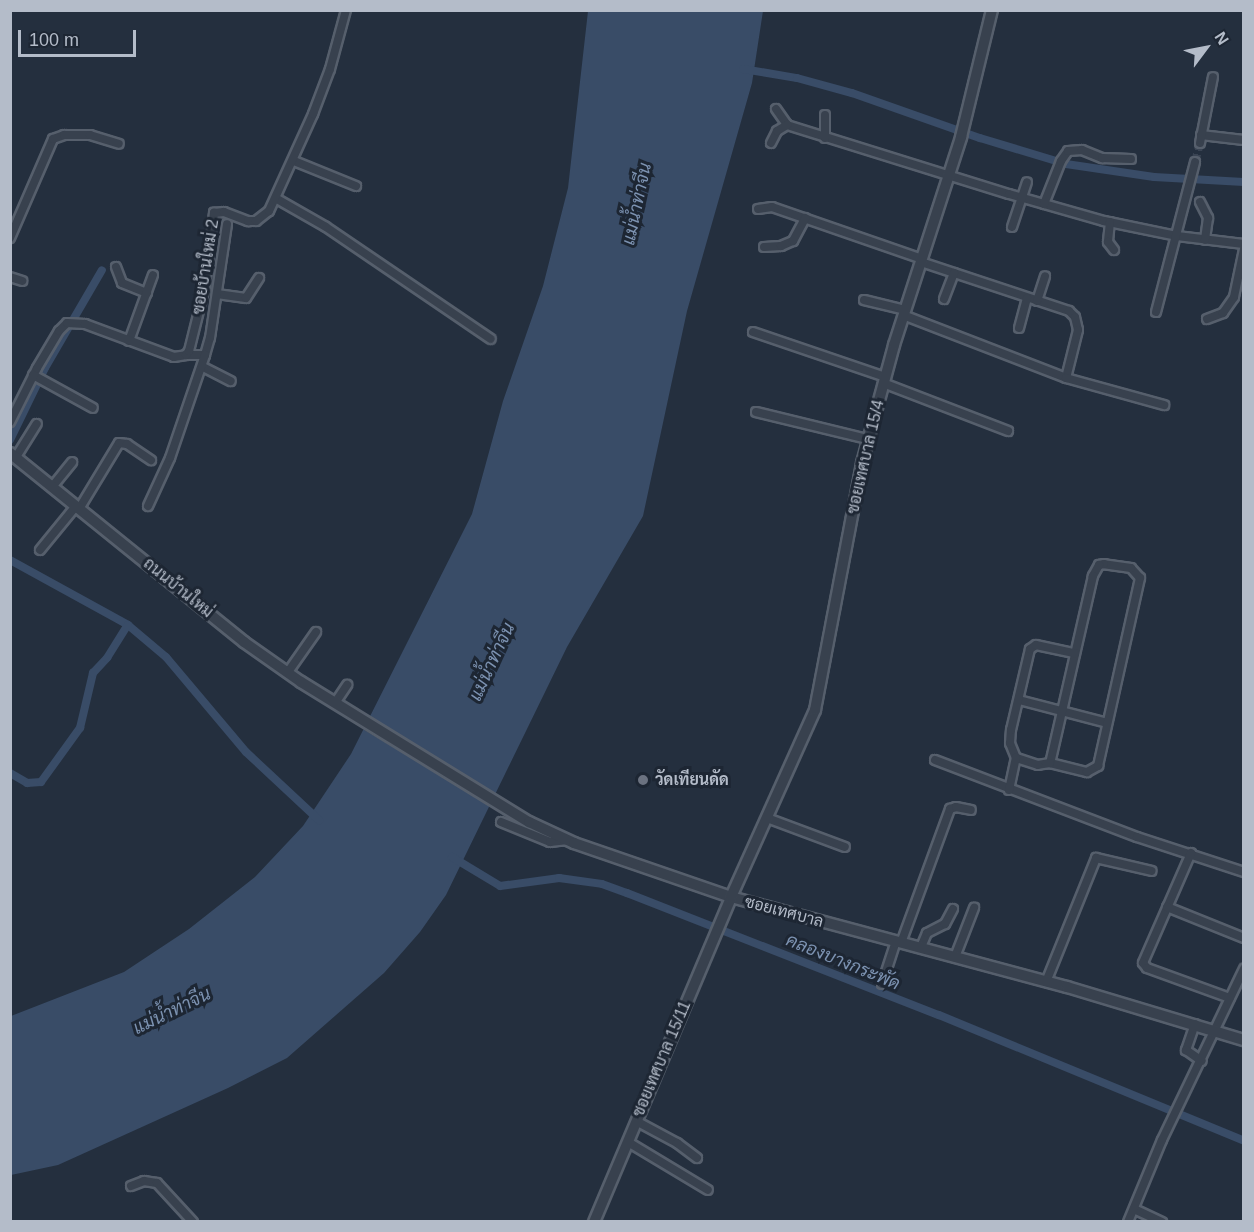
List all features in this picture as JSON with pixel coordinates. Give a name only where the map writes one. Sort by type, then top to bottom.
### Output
[{"type":"street","name":"ซอยบ้านใหม่ 2","points":[[186,355],[193,346],[205,287],[214,213],[224,212],[238,218],[260,218],[277,199],[330,69],[346,10]]},
{"type":"street","name":"ซอยเทศบาล 15/4","points":[[731,897],[815,710],[820,694],[868,439],[904,312],[962,137],[992,10]]},
{"type":"street","points":[[1214,77],[1201,139],[1244,140]]},
{"type":"street","points":[[776,109],[788,125],[1021,198],[1110,222],[1177,236],[1244,246],[1234,297],[1223,313],[1207,319]]},
{"type":"street","points":[[825,115],[825,138]]},
{"type":"street","points":[[771,143],[777,131],[788,125]]},
{"type":"street","points":[[10,238],[53,139],[64,135],[90,135],[119,144]]},
{"type":"street","points":[[1044,204],[1062,158],[1068,151],[1082,150],[1108,159],[1131,159]]},
{"type":"street","points":[[294,161],[356,186]]},
{"type":"street","points":[[1156,312],[1194,170]]},
{"type":"street","points":[[1012,226],[1027,182]]},
{"type":"street","points":[[277,199],[326,227],[491,339]]},
{"type":"street","points":[[1200,202],[1208,218],[1205,240]]},
{"type":"street","points":[[758,209],[771,207],[805,218],[954,273],[1069,312],[1076,321],[1077,339],[1066,378]]},
{"type":"street","points":[[764,247],[781,246],[793,240],[805,218]]},
{"type":"street","points":[[1110,222],[1108,242],[1114,249]]},
{"type":"street","points":[[148,506],[170,458],[203,367],[227,224]]},
{"type":"street","points":[[116,267],[122,283],[147,293]]},
{"type":"street","points":[[944,299],[954,273]]},
{"type":"street","points":[[129,341],[153,275]]},
{"type":"street","points":[[1036,301],[1045,276]]},
{"type":"street","points":[[10,277],[22,281]]},
{"type":"street","points":[[217,294],[246,297],[259,278]]},
{"type":"street","points":[[1019,328],[1027,298]]},
{"type":"street","points":[[864,300],[904,312],[1066,378],[1164,405]]},
{"type":"street","points":[[10,422],[33,375],[59,331],[67,323],[85,324],[174,357],[205,355]]},
{"type":"street","points":[[753,332],[884,380],[1008,431]]},
{"type":"street","points":[[203,367],[231,381]]},
{"type":"street","points":[[33,375],[93,408]]},
{"type":"street","points":[[756,412],[868,439]]},
{"type":"street","points":[[13,455],[37,424]]},
{"type":"street","points":[[40,550],[77,508],[118,443],[127,444],[151,460]]},
{"type":"street","name":"ถนนบ้านใหม่","points":[[13,455],[244,642],[353,715]]},
{"type":"street","points":[[52,487],[72,462]]},
{"type":"street","points":[[1016,758],[1038,765],[1050,764],[1087,772],[1098,766],[1140,578],[1131,568],[1104,564],[1099,565],[1096,570],[1050,764]]},
{"type":"street","points":[[288,672],[316,632]]},
{"type":"street","points":[[1009,790],[1016,758],[1010,743],[1032,646],[1075,653]]},
{"type":"street","points":[[335,704],[347,685]]},
{"type":"street","points":[[1018,700],[1107,723]]},
{"type":"street","name":"ซอยเทศบาล","points":[[353,715],[529,822],[606,856],[731,897],[921,947],[1195,1024],[1244,1040]]},
{"type":"street","points":[[935,760],[1137,837],[1244,872]]},
{"type":"street","points":[[882,984],[950,809],[956,807],[971,810]]},
{"type":"street","points":[[767,818],[845,848]]},
{"type":"street","points":[[501,822],[550,842],[568,840]]},
{"type":"street","points":[[1191,853],[1144,958],[1144,966],[1230,998]]},
{"type":"street","points":[[1046,982],[1096,858],[1152,871]]},
{"type":"street","name":"ซอยเทศบาล 15/11","points":[[594,1221],[731,897]]},
{"type":"street","points":[[1167,907],[1244,938]]},
{"type":"street","points":[[955,957],[974,908]]},
{"type":"street","points":[[921,947],[927,933],[945,924],[953,909]]},
{"type":"street","points":[[1128,1221],[1176,1111],[1202,1061],[1244,969]]},
{"type":"street","points":[[1195,1024],[1186,1050],[1202,1061]]},
{"type":"street","points":[[636,1121],[677,1143],[697,1158]]},
{"type":"street","points":[[628,1142],[708,1190]]},
{"type":"street","points":[[131,1186],[144,1181],[157,1183],[193,1221]]},
{"type":"street","points":[[1134,1209],[1162,1221]]},
{"type":"water","name":"แม่น้ำท่าจีน","points":[[588,11],[763,11],[752,83],[687,311],[643,516],[567,647],[446,895],[420,932],[384,973],[287,1058],[228,1088],[58,1165],[11,1175],[11,1016],[124,972],[189,929],[255,877],[303,826],[351,754],[472,514],[503,401],[543,286],[568,188]]},
{"type":"pier","points":[[367,716],[443,766],[497,797],[493,806],[361,728]]},
{"type":"waterway","points":[[743,69],[797,78],[852,93],[980,138],[1066,164],[1154,177],[1244,182]]},
{"type":"waterway","points":[[10,440],[45,368],[102,270]]},
{"type":"waterway","points":[[10,560],[128,625],[166,657],[246,752],[319,820]]},
{"type":"waterway","points":[[10,773],[27,783],[41,782],[80,728],[93,673],[107,658],[128,625]]},
{"type":"waterway","name":"คลองบางกระพัด","points":[[452,857],[500,886],[559,878],[602,884],[939,1015],[1244,1141]]},
{"type":"tunnel","points":[[1195,162],[1200,143]]},
{"type":"place","name":"วัดเทียนดัด","points":[[643,780]]}]
